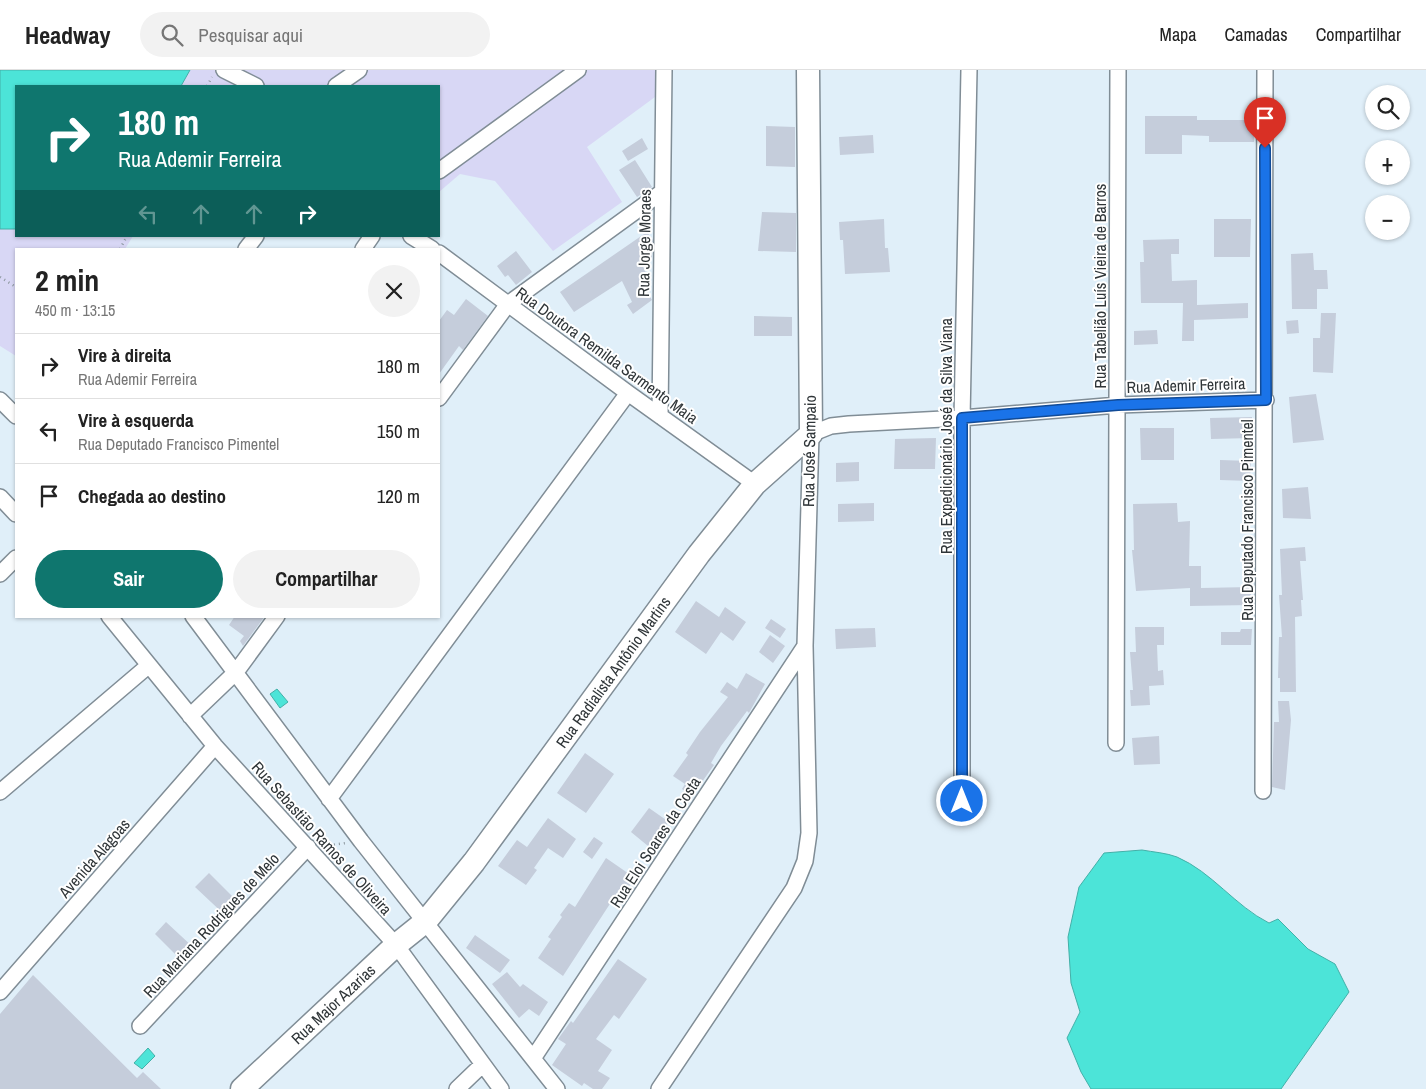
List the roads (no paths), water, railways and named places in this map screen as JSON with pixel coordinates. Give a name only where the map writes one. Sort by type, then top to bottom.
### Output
[{"type":"street","points":[[224,70],[254,85]]},
{"type":"street","points":[[337,85],[359,70]]},
{"type":"street","points":[[440,170],[578,70]]},
{"type":"street","name":"Rua Jorge Moraes","points":[[660,416],[664,70]]},
{"type":"street","name":"Rua José Sampaio","points":[[659,1089],[794,888],[805,861],[809,832],[805,646],[810,434],[808,70]]},
{"type":"street","name":"Rua Expedicionário José da Silva Viana","points":[[962,801],[962,418],[969,70]]},
{"type":"street","name":"Rua Tabelião Luís Vieira de Barros","points":[[1116,743],[1118,70]]},
{"type":"street","name":"Rua Deputado Francisco Pimentel","points":[[1263,791],[1266,400],[1265,70]]},
{"type":"street","points":[[440,397],[508,304],[662,192]]},
{"type":"street","points":[[247,248],[255,237]]},
{"type":"street","points":[[364,248],[371,237]]},
{"type":"street","points":[[413,237],[430,248]]},
{"type":"street","name":"Rua Doutora Remilda Sarmento Maia","points":[[440,254],[755,484]]},
{"type":"street","points":[[329,799],[628,393]]},
{"type":"street","points":[[0,400],[15,415]]},
{"type":"street","name":"Rua Ademir Ferreira","points":[[810,434],[831,426],[848,424],[962,418],[1118,405],[1266,400]]},
{"type":"street","name":"Rua Radialista Antônio Martins","points":[[426,921],[474,862],[693,562],[755,484],[810,434]]},
{"type":"street","points":[[0,497],[15,513]]},
{"type":"street","points":[[0,574],[15,559]]},
{"type":"street","name":"Rua Sebastião Ramos de Oliveira","points":[[111,618],[215,746],[396,945],[501,1089]]},
{"type":"street","name":"Rua Sebastião Ramos de Oliveira","points":[[195,618],[329,799],[557,1089]]},
{"type":"street","points":[[190,716],[236,672],[276,618]]},
{"type":"street","name":"Rua Eloi Soares da Costa","points":[[534,1058],[805,646]]},
{"type":"street","points":[[0,792],[148,666]]},
{"type":"street","name":"Avenida Alagoas","points":[[0,992],[215,746]]},
{"type":"street","name":"Rua Mariana Rodrigues de Melo","points":[[140,1026],[308,847]]},
{"type":"street","name":"Rua Major Azarias","points":[[242,1089],[396,945],[426,921]]},
{"type":"street","points":[[457,1089],[482,1065]]}]
